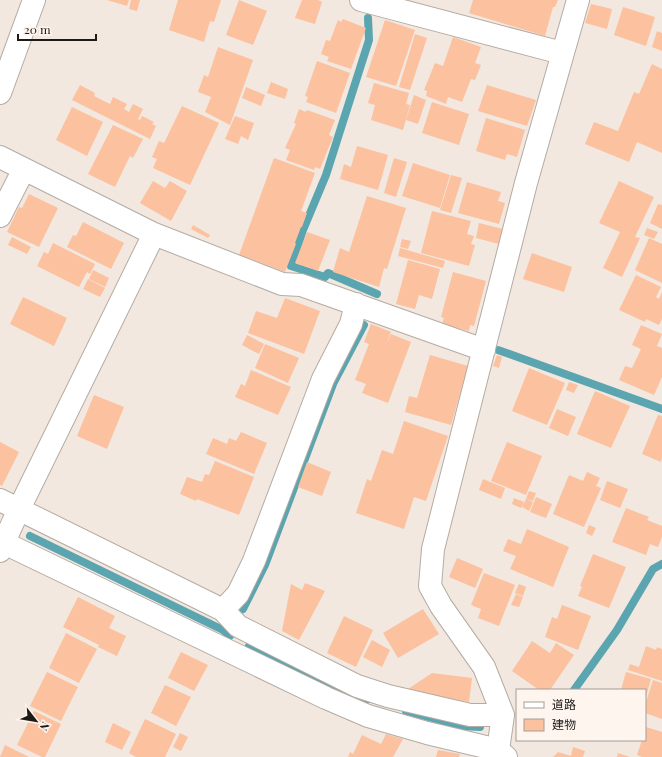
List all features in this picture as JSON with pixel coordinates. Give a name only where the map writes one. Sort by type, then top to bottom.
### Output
[{"type":"street","points":[[0,93],[34,0]]},
{"type":"street","points":[[361,0],[562,53]]},
{"type":"street","points":[[154,234],[9,505],[1,545],[326,698],[368,716],[500,755],[503,715],[484,666],[441,606],[430,586],[433,549],[526,183],[578,0]]},
{"type":"street","points":[[0,157],[154,234],[282,284],[301,285],[484,350]]},
{"type":"street","points":[[0,216],[24,169]]},
{"type":"street","points":[[223,610],[238,594],[254,561],[323,379],[351,324],[356,304]]},
{"type":"street","points":[[9,505],[223,610],[238,626],[358,686],[388,696],[470,715],[503,715]]},
{"type":"building","points":[[107,0],[129,0],[127,6]]},
{"type":"building","points":[[131,0],[140,0],[137,11],[129,9]]},
{"type":"building","points":[[178,0],[221,0],[214,22],[210,21],[204,42],[169,30]]},
{"type":"building","points":[[239,0],[267,11],[253,45],[226,35]]},
{"type":"building","points":[[302,0],[318,0],[322,2],[315,24],[295,18]]},
{"type":"building","points":[[473,0],[558,0],[555,7],[553,7],[545,36],[469,13]]},
{"type":"building","points":[[591,4],[612,9],[607,29],[585,23]]},
{"type":"building","points":[[623,7],[655,17],[646,46],[614,35]]},
{"type":"building","points":[[343,19],[366,28],[351,69],[327,61],[329,57],[321,54],[326,40],[330,41],[338,20],[341,22]]},
{"type":"building","points":[[385,20],[415,30],[396,86],[366,77]]},
{"type":"building","points":[[657,31],[662,33],[662,51],[652,47]]},
{"type":"building","points":[[415,34],[427,38],[410,90],[399,87]]},
{"type":"building","points":[[453,37],[481,47],[475,63],[481,65],[475,80],[471,79],[462,102],[448,97],[446,104],[426,96],[427,91],[424,90],[435,63],[443,66]]},
{"type":"building","points":[[218,47],[253,60],[230,125],[205,112],[211,97],[198,92],[204,75],[208,77]]},
{"type":"building","points":[[317,61],[350,73],[336,113],[306,102],[308,97],[305,96]]},
{"type":"building","points":[[652,64],[662,69],[662,153],[637,142],[629,162],[585,144],[594,122],[618,131],[634,92],[639,94]]},
{"type":"building","points":[[271,82],[288,89],[285,99],[267,93]]},
{"type":"building","points":[[374,83],[409,93],[406,104],[410,105],[403,130],[371,120],[375,105],[368,103]]},
{"type":"building","points":[[80,85],[95,93],[94,96],[110,104],[113,97],[127,104],[124,109],[129,112],[133,104],[143,109],[138,119],[140,120],[142,116],[154,122],[152,124],[156,126],[150,139],[72,100]]},
{"type":"building","points":[[487,85],[536,100],[527,126],[478,111]]},
{"type":"building","points":[[246,87],[265,95],[261,106],[242,98]]},
{"type":"building","points":[[414,95],[426,100],[418,124],[406,120]]},
{"type":"building","points":[[432,102],[469,114],[459,145],[422,133]]},
{"type":"building","points":[[182,106],[219,123],[190,185],[153,168],[157,159],[152,157],[159,141],[164,143]]},
{"type":"building","points":[[72,107],[103,122],[87,156],[56,140]]},
{"type":"building","points":[[299,109],[306,112],[307,110],[335,120],[329,135],[333,137],[320,169],[315,167],[314,170],[286,160],[290,150],[285,148],[296,124],[294,123]]},
{"type":"building","points":[[235,116],[254,123],[248,140],[241,136],[238,144],[225,139]]},
{"type":"building","points":[[486,118],[525,130],[517,157],[507,154],[505,160],[476,151]]},
{"type":"building","points":[[113,125],[143,139],[133,158],[130,156],[115,187],[88,174]]},
{"type":"building","points":[[357,146],[388,155],[378,190],[340,179],[344,164],[351,167]]},
{"type":"building","points":[[274,158],[315,173],[301,211],[307,213],[285,272],[239,255]]},
{"type":"building","points":[[394,158],[407,162],[396,197],[384,193]]},
{"type":"building","points":[[413,163],[450,175],[440,208],[402,196]]},
{"type":"building","points":[[451,175],[462,178],[451,213],[440,210]]},
{"type":"building","points":[[153,181],[165,188],[170,181],[187,191],[171,221],[140,203]]},
{"type":"building","points":[[619,181],[654,197],[635,237],[640,238],[622,277],[603,268],[620,232],[599,223]]},
{"type":"building","points":[[467,182],[501,192],[498,201],[505,203],[499,224],[458,213]]},
{"type":"building","points":[[29,194],[58,208],[39,247],[7,232],[19,207],[22,208]]},
{"type":"building","points":[[367,196],[406,208],[387,269],[384,268],[379,287],[333,272],[340,248],[349,252]]},
{"type":"building","points":[[658,204],[662,205],[662,229],[650,223]]},
{"type":"building","points":[[432,211],[471,221],[467,234],[474,236],[471,244],[475,245],[469,266],[421,253]]},
{"type":"building","points":[[83,222],[124,243],[111,269],[67,247],[73,235],[76,236]]},
{"type":"building","points":[[479,223],[503,229],[499,244],[476,238]]},
{"type":"building","points":[[193,225],[210,235],[208,238],[191,229]]},
{"type":"building","points":[[647,228],[658,232],[654,239],[644,235]]},
{"type":"building","points":[[307,232],[330,240],[318,271],[295,263]]},
{"type":"building","points":[[12,237],[31,247],[27,254],[8,245]]},
{"type":"building","points":[[649,238],[662,244],[662,283],[635,270]]},
{"type":"building","points":[[402,239],[411,241],[408,249],[400,247]]},
{"type":"building","points":[[53,243],[95,264],[90,274],[87,272],[79,287],[37,266],[44,252],[48,254]]},
{"type":"building","points":[[400,248],[445,261],[443,268],[398,256]]},
{"type":"building","points":[[532,253],[572,267],[564,292],[523,279]]},
{"type":"building","points":[[408,260],[440,269],[432,299],[419,295],[415,309],[396,304]]},
{"type":"building","points":[[93,270],[109,278],[105,287],[89,279]]},
{"type":"building","points":[[453,272],[486,281],[474,326],[470,325],[469,331],[442,324],[444,318],[441,317]]},
{"type":"building","points":[[636,275],[661,287],[656,297],[659,299],[662,292],[662,319],[659,325],[646,319],[645,322],[619,310]]},
{"type":"building","points":[[88,279],[105,288],[100,297],[83,289]]},
{"type":"building","points":[[23,297],[67,318],[54,346],[10,324]]},
{"type":"building","points":[[285,298],[320,311],[304,354],[248,333],[256,311],[277,318]]},
{"type":"building","points":[[371,324],[391,332],[386,345],[391,334],[411,342],[388,403],[362,393],[366,384],[355,380],[369,344],[364,342]]},
{"type":"building","points":[[641,325],[662,334],[657,346],[662,348],[662,377],[654,395],[619,380],[625,366],[632,368],[641,349],[632,345]]},
{"type":"building","points":[[247,335],[264,344],[259,354],[242,345]]},
{"type":"building","points":[[265,344],[299,358],[288,383],[255,368]]},
{"type":"building","points":[[430,355],[468,366],[451,425],[405,412],[409,396],[417,398]]},
{"type":"building","points":[[497,355],[502,357],[499,368],[493,366]]},
{"type":"building","points":[[529,368],[565,383],[547,425],[512,411]]},
{"type":"building","points":[[251,370],[291,387],[278,415],[235,397],[241,384],[245,386]]},
{"type":"building","points":[[569,382],[578,385],[574,393],[566,390]]},
{"type":"building","points":[[595,391],[630,406],[611,448],[577,434]]},
{"type":"building","points":[[94,395],[124,407],[107,449],[77,436]]},
{"type":"building","points":[[557,409],[576,417],[568,436],[549,428]]},
{"type":"building","points":[[658,415],[662,416],[661,462],[642,454]]},
{"type":"building","points":[[404,421],[448,436],[426,501],[414,497],[404,529],[356,513],[367,479],[371,481],[382,450],[393,454]]},
{"type":"building","points":[[241,432],[267,443],[254,474],[206,454],[213,438],[227,444],[229,438],[236,441]]},
{"type":"building","points":[[0,442],[19,452],[2,486],[0,485]]},
{"type":"building","points":[[507,442],[542,456],[526,495],[491,481]]},
{"type":"building","points":[[215,461],[254,477],[239,515],[197,499],[196,501],[180,494],[187,477],[202,482],[205,474],[209,475]]},
{"type":"building","points":[[307,462],[331,472],[322,496],[298,487]]},
{"type":"building","points":[[587,472],[600,478],[596,486],[601,488],[584,527],[553,514],[569,475],[583,481]]},
{"type":"building","points":[[483,479],[505,488],[501,499],[479,490]]},
{"type":"building","points":[[607,481],[628,489],[620,508],[600,500]]},
{"type":"building","points":[[529,491],[536,493],[533,501],[526,499]]},
{"type":"building","points":[[536,497],[552,504],[546,518],[530,512]]},
{"type":"building","points":[[514,498],[524,502],[521,508],[512,504]]},
{"type":"building","points":[[526,499],[533,502],[529,511],[522,507]]},
{"type":"building","points":[[626,508],[649,517],[647,520],[662,526],[662,537],[658,547],[650,544],[646,555],[612,542]]},
{"type":"building","points":[[589,525],[596,528],[592,536],[586,533]]},
{"type":"building","points":[[527,529],[569,547],[553,587],[510,569],[516,556],[503,551],[508,539],[521,544]]},
{"type":"building","points":[[593,554],[626,567],[609,608],[578,596],[582,587],[580,586]]},
{"type":"building","points":[[457,558],[483,569],[475,588],[449,577]]},
{"type":"building","points":[[484,573],[515,585],[499,626],[478,618],[481,609],[471,605]]},
{"type":"building","points":[[305,583],[325,591],[299,640],[282,631],[291,584],[302,590]]},
{"type":"building","points":[[519,584],[526,587],[523,596],[515,593]]},
{"type":"building","points":[[516,594],[523,597],[519,607],[511,605]]},
{"type":"building","points":[[78,597],[115,616],[109,628],[126,636],[117,656],[63,627]]},
{"type":"building","points":[[562,605],[591,616],[578,650],[545,637],[552,617],[557,619]]},
{"type":"building","points":[[423,609],[439,634],[398,658],[383,633]]},
{"type":"building","points":[[344,616],[373,630],[356,667],[327,653]]},
{"type":"building","points":[[66,633],[97,649],[79,683],[49,668]]},
{"type":"building","points":[[372,640],[390,650],[382,667],[363,657]]},
{"type":"building","points":[[532,641],[550,653],[556,643],[574,655],[551,689],[538,689],[512,671]]},
{"type":"building","points":[[646,646],[656,650],[657,647],[662,649],[662,681],[628,670],[630,664],[639,667]]},
{"type":"building","points":[[181,652],[208,665],[194,691],[168,678]]},
{"type":"building","points":[[47,672],[78,687],[61,721],[30,706]]},
{"type":"building","points":[[626,672],[651,679],[646,696],[646,689],[621,689]]},
{"type":"building","points":[[432,673],[472,678],[469,702],[419,693],[408,689]]},
{"type":"building","points":[[653,680],[662,683],[662,719],[646,713],[646,702]]},
{"type":"building","points":[[165,685],[191,697],[176,726],[151,713]]},
{"type":"building","points":[[34,711],[61,724],[45,757],[17,745]]},
{"type":"building","points":[[145,719],[176,734],[165,757],[136,757],[129,753]]},
{"type":"building","points":[[113,723],[131,732],[122,750],[105,742]]},
{"type":"building","points":[[646,727],[662,732],[662,757],[642,757],[637,755],[642,741],[646,741]]},
{"type":"building","points":[[180,733],[188,737],[181,751],[173,747]]},
{"type":"building","points":[[386,734],[403,739],[393,757],[348,757],[350,752],[353,754],[362,735],[381,744]]},
{"type":"building","points":[[5,745],[29,757],[0,757]]},
{"type":"building","points":[[573,747],[585,751],[583,757],[553,757],[558,752],[571,756]]},
{"type":"building","points":[[438,750],[460,754],[459,757],[436,757]]},
{"type":"building","points":[[618,753],[630,757],[617,757]]},
{"type":"waterway","points":[[368,18],[369,40],[326,175],[303,230],[291,266],[325,277],[328,273],[377,294]]},
{"type":"waterway","points":[[243,609],[265,565],[333,384],[364,325]]},
{"type":"waterway","points":[[498,350],[662,409]]},
{"type":"waterway","points":[[30,536],[223,630],[230,636]]},
{"type":"waterway","points":[[575,689],[617,630],[653,569],[662,564]]},
{"type":"waterway","points":[[249,646],[353,696],[366,700]]},
{"type":"waterway","points":[[406,711],[461,726],[480,727]]}]
